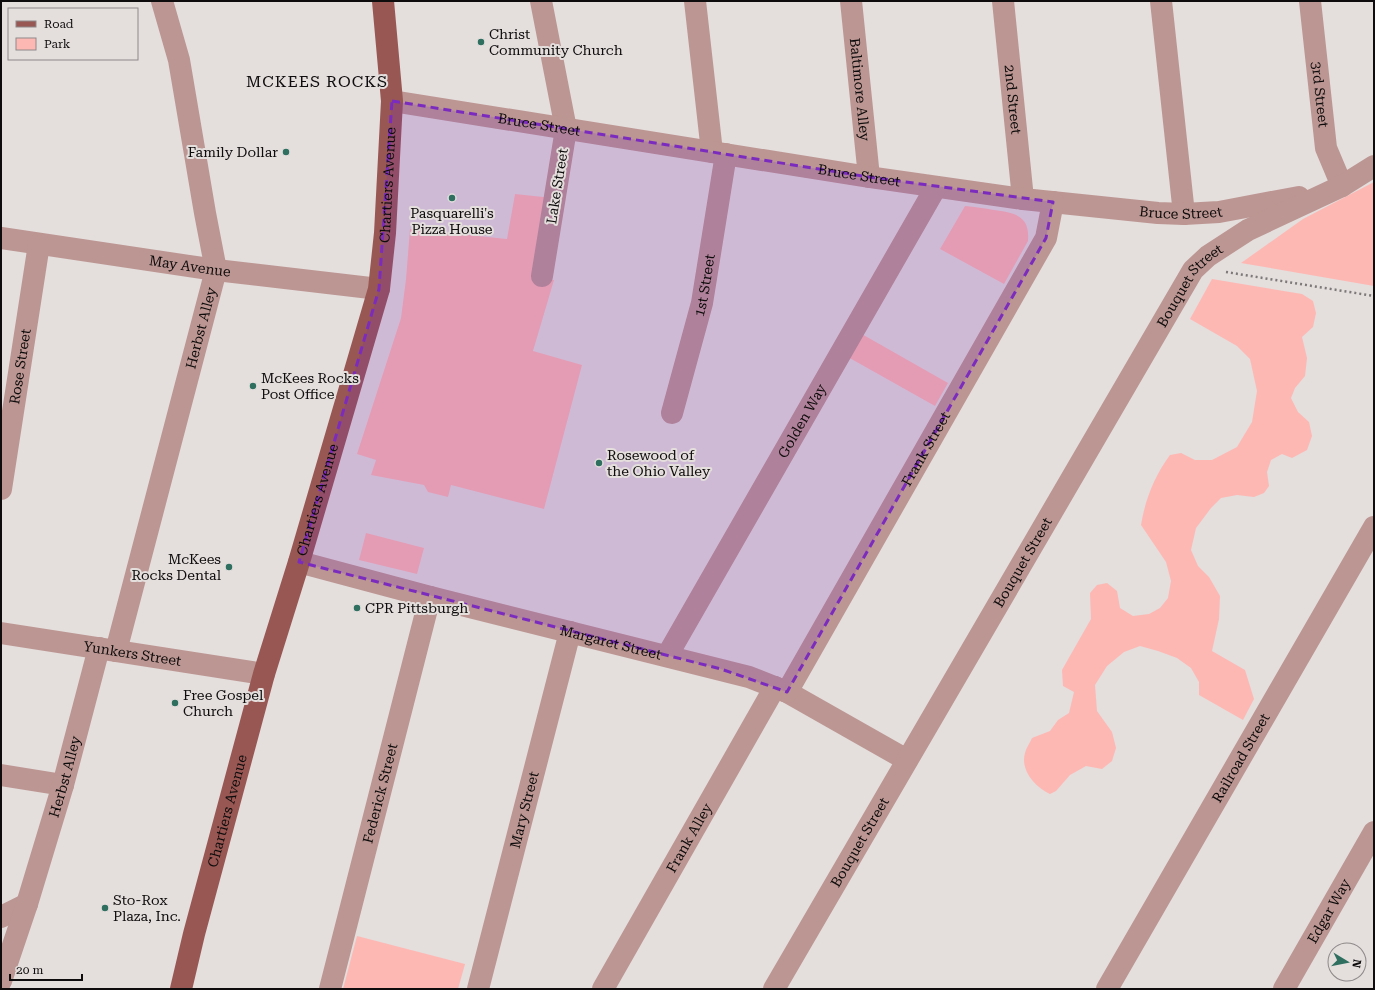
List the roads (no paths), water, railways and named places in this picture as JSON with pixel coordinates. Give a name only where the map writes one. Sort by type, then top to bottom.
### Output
[{"type":"main road","name":"Chartiers Avenue","points":[[181,989],[194,934],[264,674],[299,562],[379,289],[386,226],[392,101],[383,1]]},
{"type":"street","name":"Herbst Alley","points":[[1,981],[27,904],[107,650],[216,270],[179,60],[162,1]]},
{"type":"street","name":"Lake Street","points":[[541,1],[566,129],[542,276]]},
{"type":"street","name":"1st Street","points":[[672,413],[702,303],[719,153],[695,1]]},
{"type":"street","name":"Baltimore Alley","points":[[851,1],[869,177]]},
{"type":"street","name":"2nd Street","points":[[1003,1],[1023,199]]},
{"type":"street","points":[[1161,1],[1184,214]]},
{"type":"street","name":"3rd Street","points":[[1310,1],[1326,148],[1335,189]]},
{"type":"street","name":"Bruce Street","points":[[392,101],[936,187],[1023,199],[1158,213],[1184,214],[1219,212],[1335,189]]},
{"type":"street","name":"Bouquet Street","points":[[774,989],[1192,270],[1208,256],[1248,230],[1335,189],[1374,166]]},
{"type":"street","name":"Golden Way","points":[[667,656],[936,187]]},
{"type":"street","name":"Frank Street","points":[[781,689],[1046,238],[1053,202]]},
{"type":"street","name":"May Avenue","points":[[1,238],[216,270],[379,289]]},
{"type":"street","name":"Rose Street","points":[[1,489],[39,244]]},
{"type":"street","name":"Railroad Street","points":[[1107,989],[1374,527]]},
{"type":"street","name":"Margaret Street","points":[[299,562],[430,597],[742,675],[781,689],[907,760]]},
{"type":"street","name":"Federick Street","points":[[330,989],[430,597]]},
{"type":"street","name":"Mary Street","points":[[478,989],[570,632]]},
{"type":"street","name":"Yunkers Street","points":[[1,633],[264,674]]},
{"type":"street","name":"Frank Alley","points":[[603,989],[781,689]]},
{"type":"street","points":[[1,775],[63,786]]},
{"type":"street","name":"Edgar Way","points":[[1284,989],[1374,832]]},
{"type":"street","points":[[1,917],[27,904]]},
{"type":"place","name":"Christ Community Church","points":[[481,42]]},
{"type":"place","name":"Family Dollar","points":[[286,152]]},
{"type":"place","name":"Pasquarelli's Pizza House","points":[[452,198]]},
{"type":"place","name":"McKees Rocks Post Office","points":[[253,386]]},
{"type":"place","name":"Rosewood of the Ohio Valley","points":[[599,463]]},
{"type":"place","name":"McKees Rocks Dental","points":[[229,567]]},
{"type":"place","name":"CPR Pittsburgh","points":[[357,608]]},
{"type":"place","name":"Free Gospel Church","points":[[175,703]]},
{"type":"place","name":"Sto-Rox Plaza, Inc.","points":[[105,908]]},
{"type":"district","name":"MCKEES ROCKS","points":[[317,81]]}]
